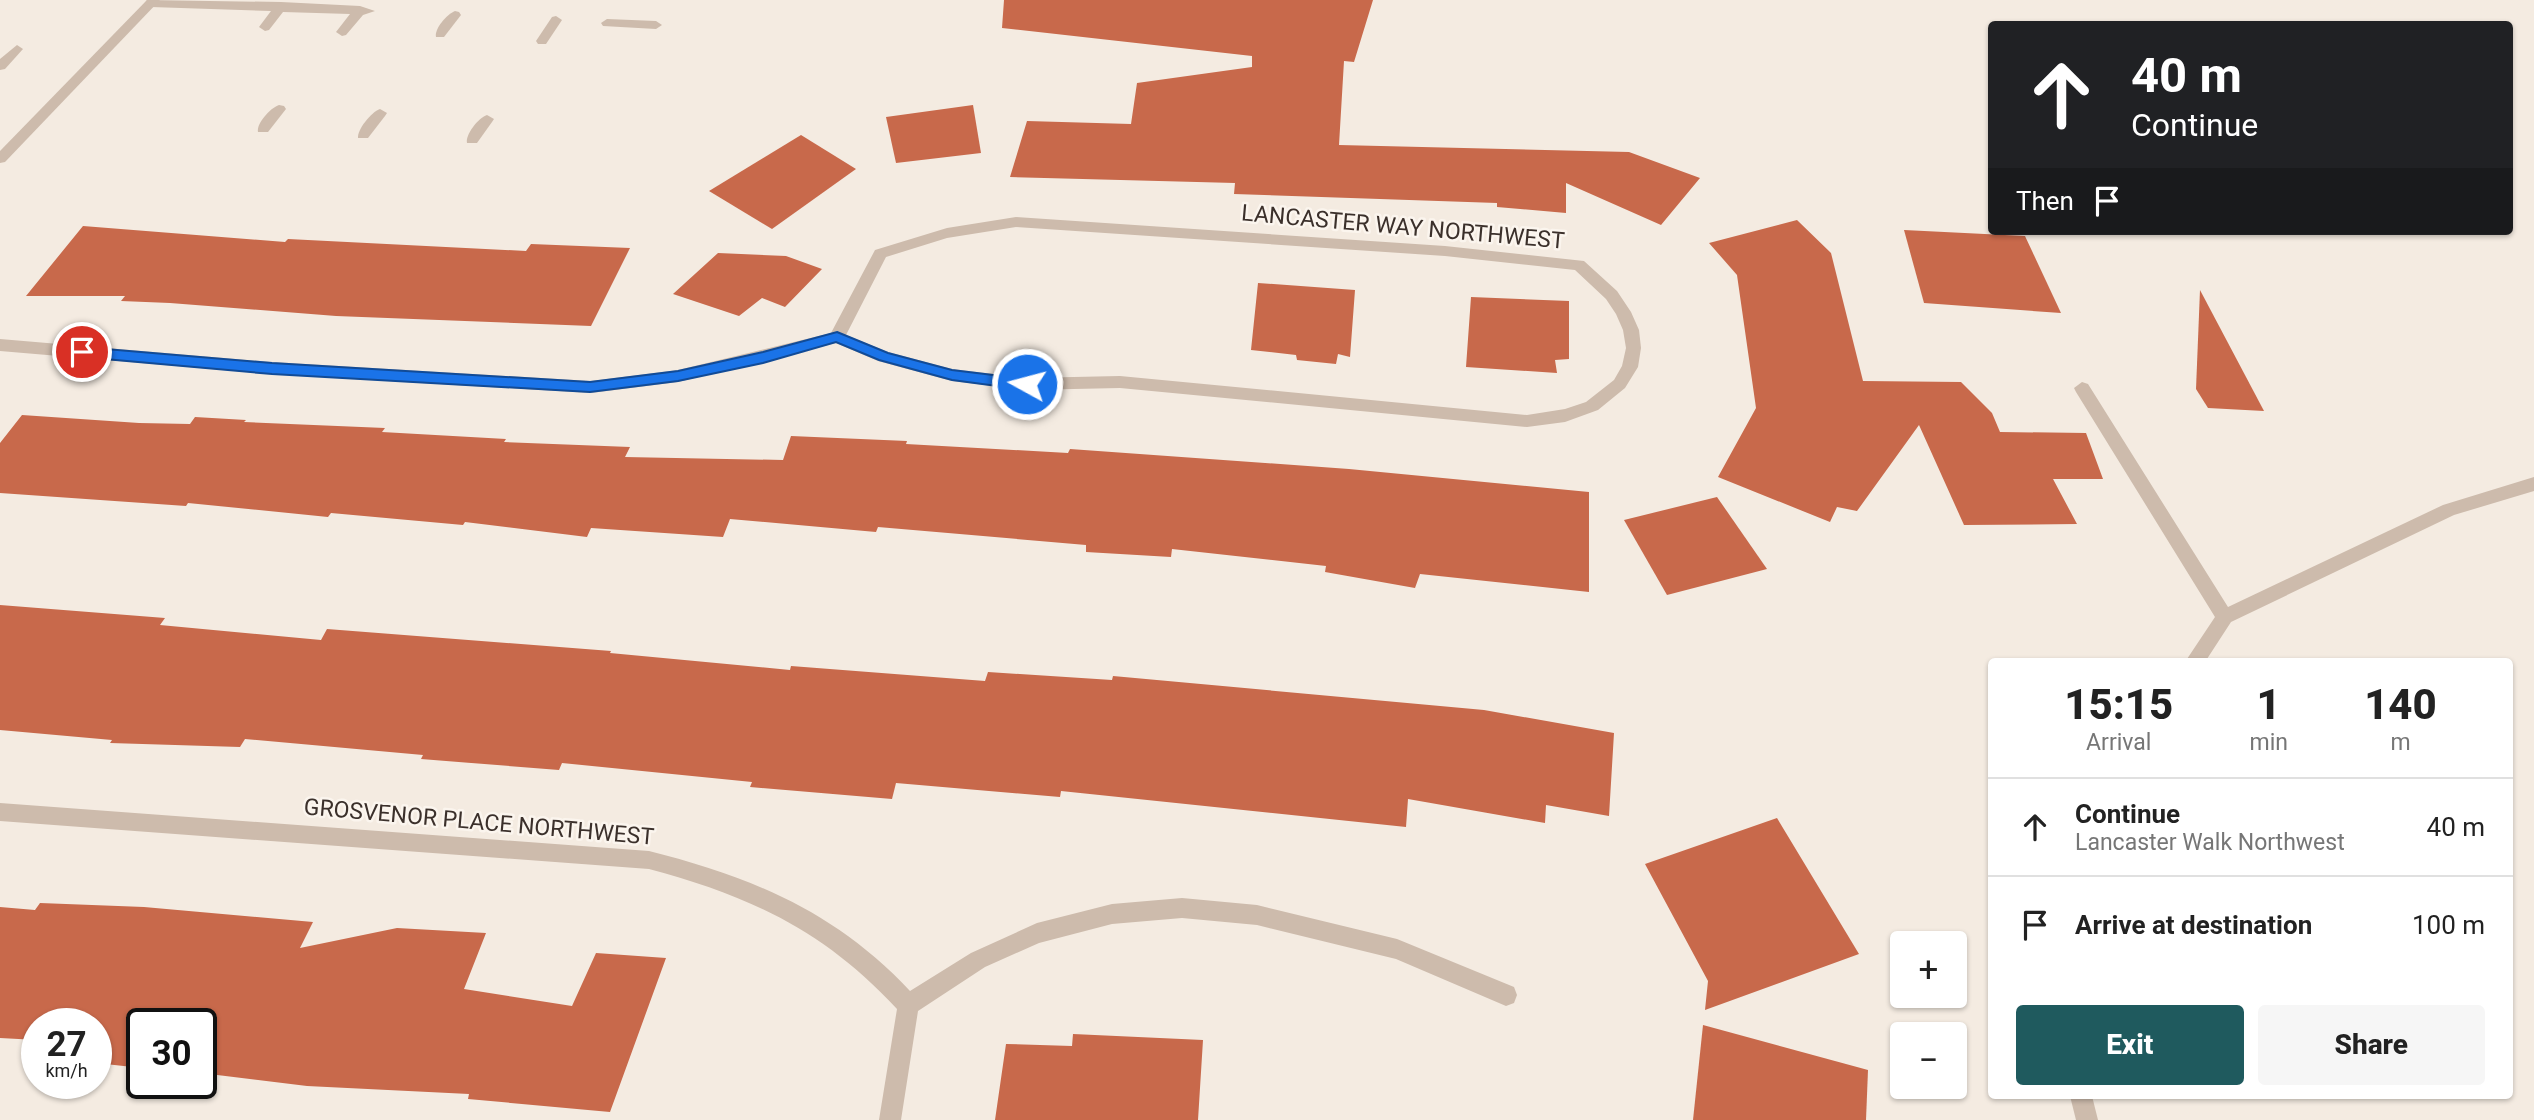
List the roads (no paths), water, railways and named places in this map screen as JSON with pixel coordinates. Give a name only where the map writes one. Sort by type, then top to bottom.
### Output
[{"type":"street","points":[[0,159],[152,2],[365,10],[342,32]]},
{"type":"street","points":[[265,27],[281,6]]},
{"type":"street","points":[[440,34],[455,15]]},
{"type":"street","points":[[542,41],[556,20]]},
{"type":"street","points":[[607,23],[656,25]]},
{"type":"street","points":[[0,66],[17,49]]},
{"type":"street","points":[[263,129],[279,109]]},
{"type":"street","points":[[363,135],[380,113]]},
{"type":"street","points":[[472,140],[487,120]]},
{"type":"street","name":"LANCASTER WAY NORTHWEST","points":[[1016,222],[1445,251],[1579,265],[1594,276],[1619,303],[1632,326],[1634,353],[1624,378],[1600,402],[1567,415],[1527,421],[1120,382],[1027,384],[952,375],[884,357],[837,337],[880,254],[919,239],[967,227],[1016,222]]},
{"type":"street","points":[[0,345],[272,368],[590,387],[678,376],[837,337]]},
{"type":"street","points":[[2082,388],[2225,617]]},
{"type":"street","points":[[2197,658],[2225,617],[2449,510],[2534,484]]},
{"type":"street","name":"GROSVENOR PLACE NORTHWEST","points":[[0,811],[649,860],[714,876],[790,908],[859,956],[908,1004]]},
{"type":"street","points":[[890,1120],[908,1004],[978,960],[1038,933],[1112,914],[1182,908],[1257,915],[1396,949],[1506,995]]},
{"type":"street","points":[[2082,1099],[2087,1120]]}]
